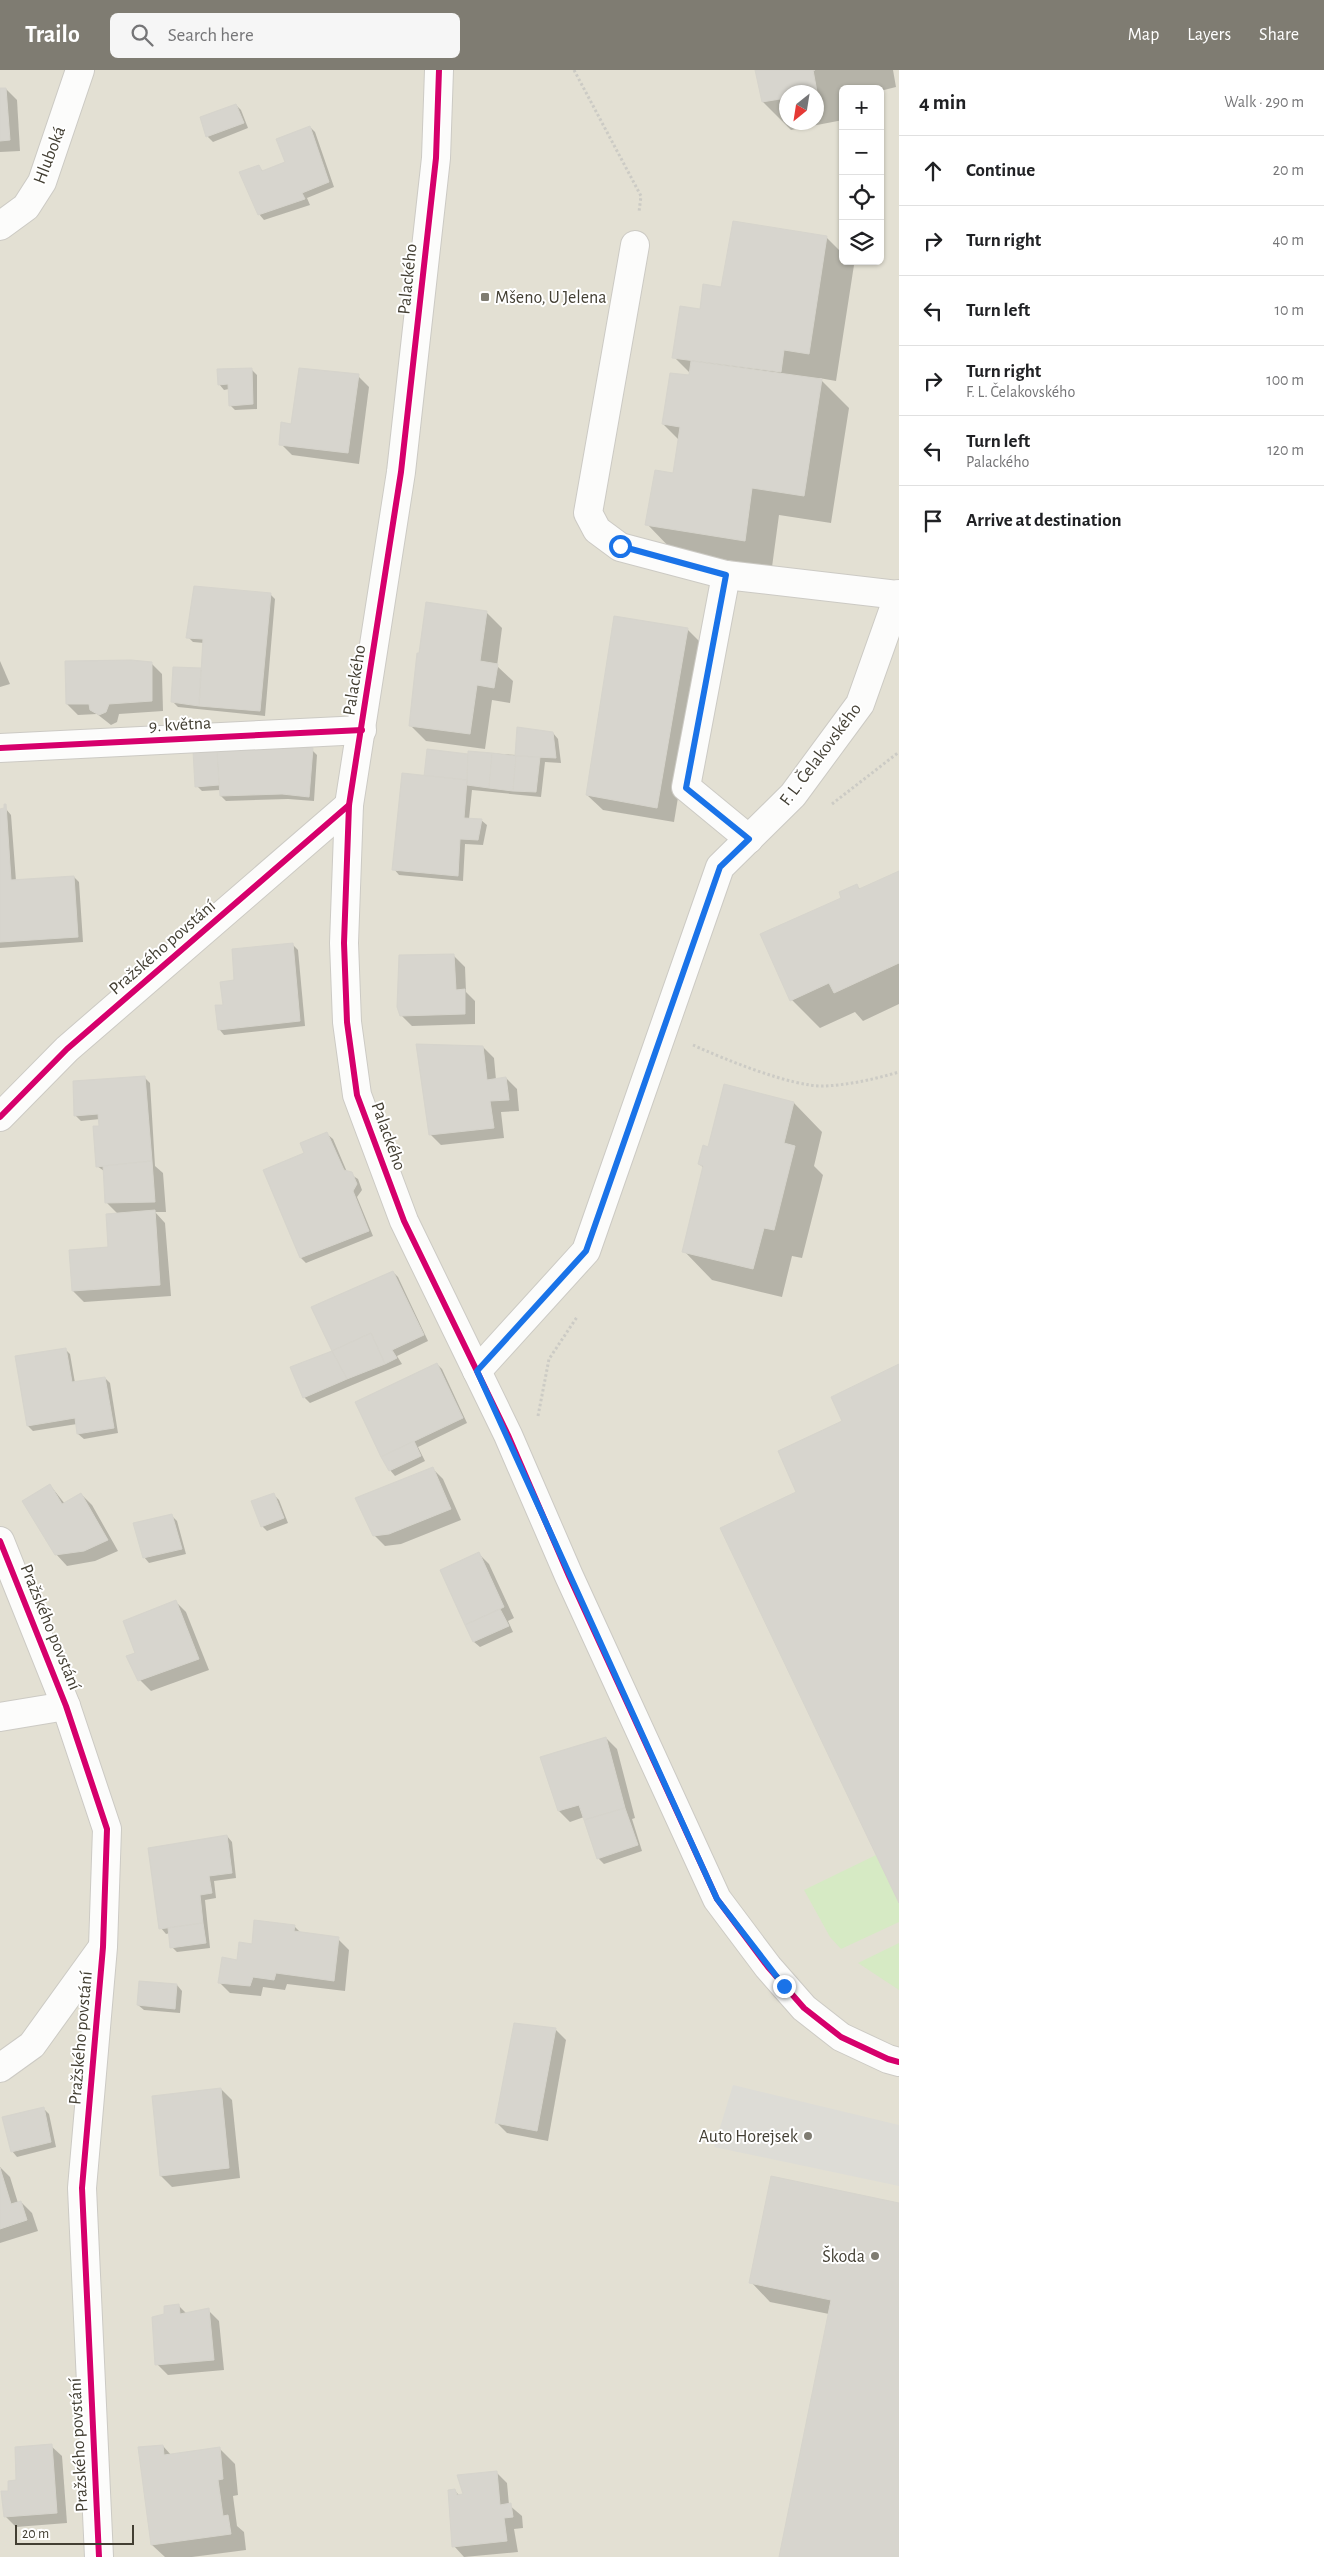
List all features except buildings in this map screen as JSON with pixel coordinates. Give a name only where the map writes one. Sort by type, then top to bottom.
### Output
[{"type":"street","name":"Hluboká","points":[[0,226],[26,207],[42,182],[80,70]]},
{"type":"street","name":"Palackého","points":[[439,70],[436,158],[401,472],[349,805],[344,953],[347,1022],[357,1095],[404,1221],[477,1371],[717,1899],[768,1967],[804,2008],[841,2037],[888,2059],[899,2062]]},
{"type":"street","points":[[635,245],[588,512],[597,530],[620,546],[726,575],[899,595]]},
{"type":"street","points":[[726,575],[686,788],[749,839]]},
{"type":"street","name":"F. L. Čelakovského","points":[[477,1371],[586,1251],[720,867],[793,796],[860,704],[899,595]]},
{"type":"street","name":"9. května","points":[[0,748],[362,730]]},
{"type":"street","name":"Pražského povstání","points":[[0,1117],[67,1049],[349,805]]},
{"type":"street","name":"Pražského povstání","points":[[0,1541],[66,1706],[106,1829],[103,1947],[82,2188],[99,2557]]},
{"type":"street","name":"Pražského povstání","points":[[0,1716],[66,1706]]},
{"type":"street","points":[[0,2068],[32,2045],[103,1947]]},
{"type":"path","points":[[574,70],[641,196],[635,245]]},
{"type":"path","points":[[824,810],[899,752]]},
{"type":"path","points":[[686,1042],[781,1078],[822,1086],[867,1081],[899,1072]]},
{"type":"shaded area","points":[[0,70],[899,70],[899,2557],[0,2557]]},
{"type":"shaded area","name":"Auto Horejsek","points":[[733,2085],[899,2125],[899,2186],[714,2147]]},
{"type":"green space","points":[[876,1855],[899,1903],[899,1922],[841,1949],[830,1937],[804,1890]]},
{"type":"green space","points":[[899,1943],[899,1990],[858,1963]]},
{"type":"cycle path","points":[[439,70],[436,158],[401,472],[349,805],[344,943],[347,1022],[357,1095],[404,1221],[508,1435],[569,1576],[717,1899],[768,1967],[804,2008],[841,2037],[888,2059],[899,2062]]},
{"type":"cycle path","points":[[0,748],[362,730]]},
{"type":"cycle path","points":[[0,1117],[67,1049],[349,805]]},
{"type":"cycle path","points":[[0,1541],[66,1706],[107,1829],[103,1947],[82,2188],[99,2557]]},
{"type":"place","name":"Mšeno, U Jelena","points":[[485,297]]},
{"type":"place","name":"Auto Horejsek","points":[[808,2136]]},
{"type":"place","name":"Škoda","points":[[875,2256]]},
{"type":"route","points":[[620,546],[726,575],[686,788],[749,839],[720,867],[586,1251],[477,1371],[717,1899],[784,1986]]}]
